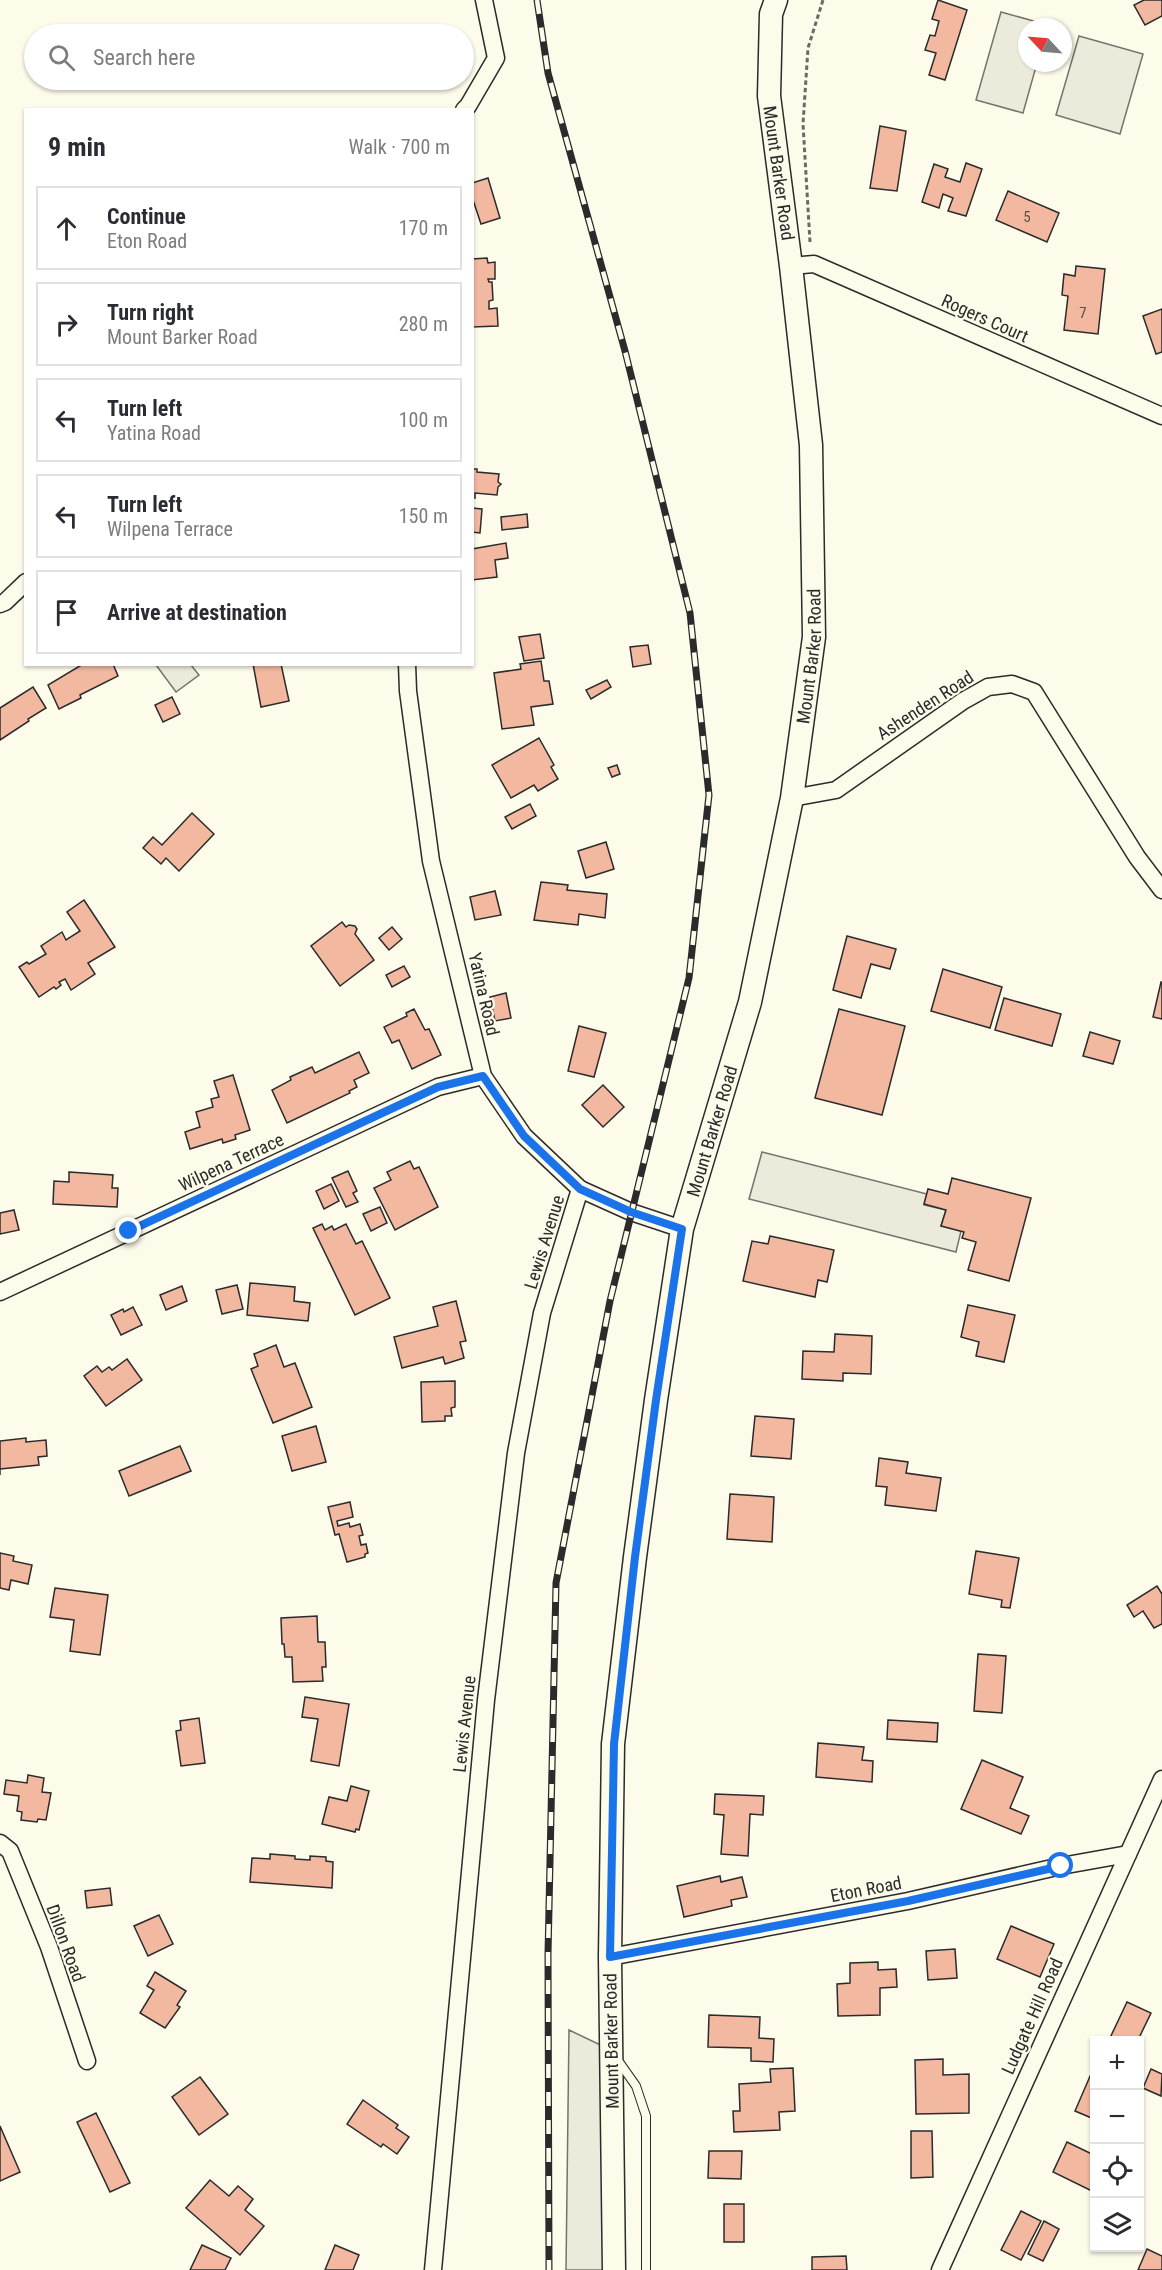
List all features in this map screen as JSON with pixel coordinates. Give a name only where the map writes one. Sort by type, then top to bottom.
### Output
[{"type":"main road","name":"Mount Barker Road","points":[[614,2270],[610,1957],[614,1744],[648,1456],[682,1229],[750,1002],[792,798],[814,637],[811,445],[769,96],[771,14],[776,0]]},
{"type":"street","points":[[466,108],[496,58],[484,0]]},
{"type":"street","name":"Rogers Court","points":[[791,266],[814,264],[1162,416]]},
{"type":"street","points":[[0,604],[24,584]]},
{"type":"street","name":"Yatina Road","points":[[407,666],[408,691],[431,861],[483,1076],[524,1136],[580,1189],[631,1212],[682,1229]]},
{"type":"street","name":"Ashenden Road","points":[[792,798],[836,790],[963,701],[988,687],[1012,684],[1034,692],[1137,857],[1162,890]]},
{"type":"street","name":"Wilpena Terrace","points":[[0,1292],[438,1087],[483,1076]]},
{"type":"street","name":"Lewis Avenue","points":[[433,2270],[486,1701],[516,1453],[543,1312],[580,1189]]},
{"type":"street","name":"Ludgate Hill Road","points":[[940,2270],[1162,1779]]},
{"type":"street","name":"Dillon Road","points":[[0,1843],[10,1851],[49,1947],[87,2061]]},
{"type":"street","name":"Eton Road","points":[[610,1957],[908,1901],[1061,1866],[1128,1854]]},
{"type":"lane","points":[[611,2050],[636,2086],[646,2116],[646,2270]]},
{"type":"path","points":[[810,247],[803,124],[808,48],[823,0]]},
{"type":"shaded area","points":[[1001,12],[1023,18],[1018,18],[1018,72],[1034,72],[1023,113],[976,100]]},
{"type":"shaded area","points":[[1079,36],[1143,54],[1120,134],[1056,115],[1069,72],[1072,72],[1072,60]]},
{"type":"shaded area","points":[[157,666],[192,666],[199,675],[176,692]]},
{"type":"shaded area","points":[[762,1152],[927,1194],[924,1205],[946,1210],[941,1226],[961,1231],[956,1252],[749,1199]]},
{"type":"shaded area","points":[[569,2030],[611,2050],[614,2270],[566,2270]]},
{"type":"building","points":[[938,0],[967,10],[945,80],[929,75],[936,53],[925,50],[930,35],[935,36],[939,21],[932,19]]},
{"type":"building","points":[[1144,0],[1162,0],[1162,16],[1145,25],[1134,5]]},
{"type":"building","points":[[880,126],[906,131],[897,191],[870,188]]},
{"type":"building","points":[[966,163],[982,169],[966,216],[948,211],[953,198],[943,194],[939,208],[922,202],[934,164],[948,169],[945,177],[960,182]]},
{"type":"building","points":[[488,178],[500,218],[481,224],[474,203],[474,182]]},
{"type":"building","points":[[1008,191],[1059,213],[1047,242],[996,220]]},
{"type":"building","points":[[487,258],[488,263],[495,262],[495,279],[488,279],[492,282],[493,300],[489,301],[489,309],[497,308],[498,326],[474,327],[474,259]]},
{"type":"building","points":[[1076,266],[1105,269],[1098,334],[1064,330],[1068,296],[1062,295],[1064,274],[1075,276]]},
{"type":"building","points":[[1162,309],[1162,352],[1156,354],[1143,316]]},
{"type":"building","points":[[474,469],[477,469],[477,472],[499,474],[498,482],[501,484],[497,495],[475,493],[475,498]]},
{"type":"building","points":[[474,508],[482,509],[480,533],[474,532]]},
{"type":"building","points":[[527,514],[528,527],[502,530],[501,517]]},
{"type":"building","points":[[506,543],[508,558],[495,560],[497,577],[474,580],[474,549]]},
{"type":"building","points":[[540,634],[544,658],[524,661],[519,637]]},
{"type":"building","points":[[648,645],[651,664],[633,667],[630,647]]},
{"type":"building","points":[[541,661],[544,681],[549,681],[553,704],[531,707],[534,725],[502,729],[494,673],[521,669],[520,664]]},
{"type":"building","points":[[80,666],[114,666],[118,676],[80,695],[81,698],[59,709],[48,685]]},
{"type":"building","points":[[253,666],[281,666],[289,701],[261,707]]},
{"type":"building","points":[[607,680],[611,687],[591,699],[586,690]]},
{"type":"building","points":[[33,687],[46,708],[0,740],[0,708]]},
{"type":"building","points":[[172,697],[180,714],[163,722],[155,705]]},
{"type":"building","points":[[539,738],[554,765],[551,767],[558,779],[538,791],[534,785],[511,798],[492,765]]},
{"type":"building","points":[[617,765],[620,774],[612,777],[608,768]]},
{"type":"building","points":[[530,804],[536,816],[512,829],[505,817]]},
{"type":"building","points":[[192,813],[214,834],[179,871],[166,858],[161,864],[143,848],[153,837],[162,845]]},
{"type":"building","points":[[606,842],[614,869],[586,878],[578,851]]},
{"type":"building","points":[[541,882],[568,885],[567,890],[607,894],[605,918],[579,914],[578,925],[534,920]]},
{"type":"building","points":[[495,891],[501,915],[475,920],[470,897]]},
{"type":"building","points":[[84,900],[115,947],[88,963],[95,974],[71,990],[65,979],[59,982],[61,985],[56,989],[54,987],[39,997],[19,967],[46,954],[41,946],[62,932],[66,940],[80,931],[67,912]]},
{"type":"building","points":[[342,922],[346,927],[355,926],[357,929],[355,934],[374,960],[340,986],[311,946]]},
{"type":"building","points":[[392,927],[402,939],[389,950],[379,938]]},
{"type":"building","points":[[847,936],[896,949],[890,969],[871,964],[861,998],[833,990]]},
{"type":"building","points":[[404,966],[410,977],[392,987],[386,975]]},
{"type":"building","points":[[943,969],[1002,987],[990,1028],[931,1011]]},
{"type":"building","points":[[1162,982],[1162,1019],[1153,1017]]},
{"type":"building","points":[[506,993],[511,1018],[495,1021],[490,997]]},
{"type":"building","points":[[1004,998],[1061,1014],[1052,1046],[995,1030]]},
{"type":"building","points":[[414,1009],[425,1030],[429,1029],[441,1055],[412,1069],[399,1040],[392,1043],[384,1027],[407,1016],[406,1013]]},
{"type":"building","points":[[839,1009],[905,1026],[882,1115],[815,1098]]},
{"type":"building","points":[[579,1026],[606,1033],[594,1077],[568,1071]]},
{"type":"building","points":[[1090,1032],[1120,1041],[1113,1064],[1083,1056]]},
{"type":"building","points":[[359,1052],[369,1073],[354,1080],[357,1087],[349,1091],[350,1093],[287,1123],[272,1090],[291,1080],[290,1077],[312,1067],[315,1073]]},
{"type":"building","points":[[233,1075],[250,1130],[235,1135],[236,1139],[223,1143],[222,1139],[190,1149],[185,1132],[200,1127],[196,1112],[213,1107],[211,1099],[219,1097],[214,1081]]},
{"type":"building","points":[[603,1085],[624,1107],[603,1127],[582,1105]]},
{"type":"building","points":[[410,1161],[414,1169],[419,1167],[438,1207],[395,1230],[374,1188],[391,1180],[387,1172]]},
{"type":"building","points":[[348,1171],[357,1191],[353,1193],[358,1202],[346,1207],[332,1178]]},
{"type":"building","points":[[69,1172],[113,1175],[112,1188],[118,1188],[117,1207],[53,1204],[54,1181],[69,1182]]},
{"type":"building","points":[[952,1178],[1031,1198],[1009,1281],[968,1270],[976,1242],[962,1238],[964,1232],[941,1226],[946,1210],[924,1204],[928,1189],[948,1194]]},
{"type":"building","points":[[331,1184],[339,1201],[324,1209],[316,1191]]},
{"type":"building","points":[[380,1207],[387,1223],[371,1231],[363,1214]]},
{"type":"building","points":[[14,1210],[19,1230],[0,1234],[0,1213]]},
{"type":"building","points":[[322,1224],[325,1230],[332,1226],[334,1230],[346,1224],[356,1244],[362,1241],[390,1298],[355,1315],[313,1228]]},
{"type":"building","points":[[770,1236],[834,1250],[827,1282],[818,1280],[815,1297],[743,1281],[752,1241],[768,1244]]},
{"type":"building","points":[[250,1283],[295,1287],[294,1301],[310,1303],[308,1321],[247,1315]]},
{"type":"building","points":[[237,1285],[243,1309],[222,1314],[216,1290]]},
{"type":"building","points":[[182,1286],[187,1301],[166,1310],[160,1295]]},
{"type":"building","points":[[456,1301],[466,1341],[460,1342],[464,1358],[445,1364],[443,1357],[402,1368],[394,1337],[438,1326],[433,1307]]},
{"type":"building","points":[[968,1305],[1015,1315],[1004,1362],[976,1356],[979,1342],[961,1337]]},
{"type":"building","points":[[133,1307],[142,1325],[121,1335],[111,1315]]},
{"type":"building","points":[[835,1334],[872,1336],[871,1374],[843,1373],[843,1381],[802,1379],[803,1351],[834,1352]]},
{"type":"building","points":[[276,1345],[284,1367],[295,1363],[312,1407],[273,1423],[251,1369],[258,1366],[254,1354]]},
{"type":"building","points":[[127,1359],[142,1380],[106,1406],[84,1376],[97,1366],[102,1372],[109,1367],[112,1370]]},
{"type":"building","points":[[455,1381],[455,1407],[451,1408],[452,1416],[445,1416],[445,1421],[422,1422],[421,1382]]},
{"type":"building","points":[[755,1416],[794,1419],[791,1459],[751,1456]]},
{"type":"building","points":[[316,1426],[326,1462],[292,1471],[282,1436]]},
{"type":"building","points":[[26,1438],[26,1442],[46,1440],[47,1456],[38,1457],[39,1465],[0,1469],[0,1441]]},
{"type":"building","points":[[180,1446],[191,1471],[129,1496],[119,1471]]},
{"type":"building","points":[[879,1458],[908,1462],[906,1473],[941,1478],[936,1511],[885,1505],[887,1487],[876,1486]]},
{"type":"building","points":[[730,1494],[774,1497],[772,1542],[727,1539]]},
{"type":"building","points":[[350,1502],[353,1517],[337,1521],[338,1526],[349,1523],[350,1527],[360,1524],[363,1535],[359,1536],[361,1545],[366,1544],[368,1553],[365,1557],[347,1562],[339,1534],[335,1535],[328,1507]]},
{"type":"building","points":[[976,1551],[1019,1558],[1010,1608],[1001,1607],[1002,1600],[969,1594]]},
{"type":"building","points":[[0,1553],[14,1556],[13,1561],[32,1565],[28,1584],[11,1580],[9,1590],[0,1588]]},
{"type":"building","points":[[1157,1586],[1162,1594],[1162,1624],[1154,1628],[1143,1611],[1134,1617],[1127,1605]]},
{"type":"building","points":[[55,1588],[108,1595],[100,1655],[70,1651],[74,1620],[50,1617]]},
{"type":"building","points":[[317,1616],[318,1642],[325,1642],[326,1667],[322,1667],[323,1681],[293,1682],[292,1657],[285,1657],[284,1644],[282,1644],[281,1618]]},
{"type":"building","points":[[978,1654],[1006,1656],[1002,1713],[974,1711]]},
{"type":"building","points":[[305,1697],[349,1704],[339,1766],[311,1761],[318,1719],[302,1717]]},
{"type":"building","points":[[199,1718],[205,1763],[181,1766],[176,1731],[181,1730],[180,1721]]},
{"type":"building","points":[[888,1720],[938,1723],[937,1742],[887,1739]]},
{"type":"building","points":[[818,1743],[864,1747],[862,1760],[873,1761],[872,1782],[816,1777]]},
{"type":"building","points":[[982,1760],[1023,1777],[1010,1808],[1029,1816],[1021,1834],[961,1809]]},
{"type":"building","points":[[28,1775],[44,1778],[42,1792],[51,1793],[46,1820],[38,1819],[37,1822],[21,1820],[22,1812],[17,1811],[19,1796],[4,1794],[6,1780],[27,1783]]},
{"type":"building","points":[[351,1786],[369,1791],[359,1830],[356,1829],[355,1832],[322,1824],[329,1797],[347,1801]]},
{"type":"building","points":[[715,1794],[764,1796],[763,1815],[750,1814],[748,1856],[721,1854],[724,1815],[714,1814]]},
{"type":"building","points":[[270,1854],[310,1860],[310,1856],[326,1857],[326,1861],[333,1862],[332,1888],[250,1882],[252,1858],[270,1859]]},
{"type":"building","points":[[720,1876],[721,1882],[742,1877],[747,1897],[731,1900],[732,1906],[684,1917],[677,1886]]},
{"type":"building","points":[[110,1888],[112,1905],[87,1908],[85,1891]]},
{"type":"building","points":[[159,1915],[173,1944],[148,1956],[134,1926]]},
{"type":"building","points":[[1011,1926],[1054,1944],[1040,1977],[997,1959]]},
{"type":"building","points":[[955,1949],[957,1978],[928,1980],[926,1951]]},
{"type":"building","points":[[878,1962],[878,1970],[896,1969],[897,1987],[880,1988],[880,2015],[838,2016],[837,1984],[850,1983],[850,1963]]},
{"type":"building","points":[[155,1972],[186,1991],[177,2005],[180,2007],[165,2028],[140,2013],[154,1990],[147,1986]]},
{"type":"building","points":[[1127,2002],[1151,2013],[1140,2036],[1111,2036]]},
{"type":"building","points":[[709,2015],[760,2017],[759,2038],[774,2039],[773,2062],[751,2061],[751,2048],[708,2047]]},
{"type":"building","points":[[943,2059],[943,2075],[969,2074],[969,2113],[916,2114],[915,2060]]},
{"type":"building","points":[[793,2068],[795,2111],[779,2112],[780,2130],[734,2132],[733,2111],[740,2111],[739,2084],[771,2082],[770,2069]]},
{"type":"building","points":[[1151,2069],[1162,2074],[1161,2096],[1144,2088]]},
{"type":"building","points":[[1090,2076],[1090,2117],[1075,2111]]},
{"type":"building","points":[[200,2077],[228,2114],[199,2135],[172,2097]]},
{"type":"building","points":[[363,2100],[398,2125],[396,2128],[409,2137],[397,2154],[383,2144],[381,2147],[347,2124]]},
{"type":"building","points":[[96,2113],[130,2183],[110,2192],[77,2122]]},
{"type":"building","points":[[0,2126],[20,2172],[0,2181]]},
{"type":"building","points":[[911,2131],[932,2131],[933,2177],[911,2178]]},
{"type":"building","points":[[1067,2142],[1090,2153],[1090,2190],[1053,2172]]},
{"type":"building","points":[[709,2151],[742,2151],[741,2179],[708,2178]]},
{"type":"building","points":[[210,2180],[229,2196],[238,2186],[253,2199],[245,2210],[264,2226],[240,2255],[186,2208]]},
{"type":"building","points":[[724,2204],[744,2204],[744,2242],[724,2242]]},
{"type":"building","points":[[1021,2211],[1041,2221],[1021,2260],[1001,2250]]},
{"type":"building","points":[[1044,2221],[1059,2229],[1043,2261],[1028,2254]]},
{"type":"building","points":[[202,2245],[231,2258],[225,2270],[190,2270]]},
{"type":"building","points":[[335,2245],[359,2255],[353,2270],[325,2270]]},
{"type":"building","points":[[1147,2249],[1162,2256],[1162,2270],[1138,2270]]},
{"type":"building","points":[[846,2256],[847,2270],[812,2270],[812,2257]]},
{"type":"railway","points":[[537,0],[548,73],[625,351],[690,613],[709,795],[689,978],[610,1301],[556,1583],[548,1954],[549,2270]]},
{"type":"route","points":[[129,1231],[438,1087],[483,1076],[524,1136],[580,1189],[631,1212],[682,1229],[635,1557],[614,1744],[610,1957],[908,1901],[1061,1866]]}]
